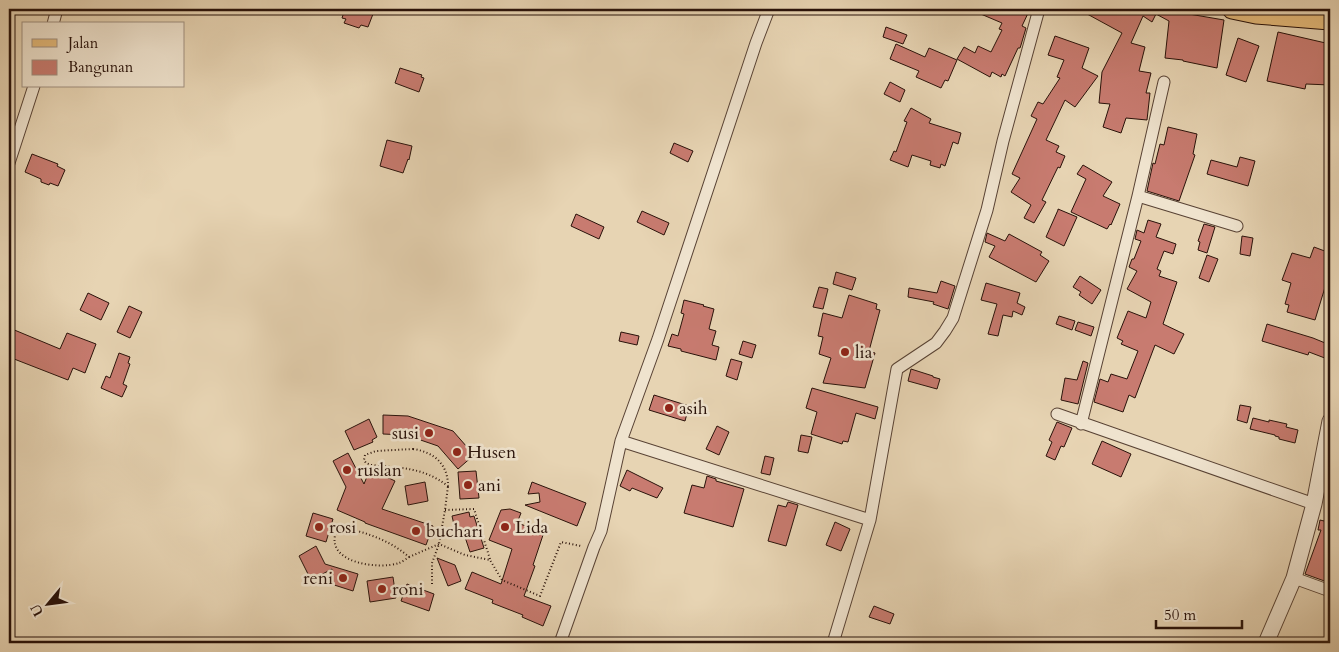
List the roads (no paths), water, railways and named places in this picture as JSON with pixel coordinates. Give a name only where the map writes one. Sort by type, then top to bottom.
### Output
[{"type":"main road","points":[[1232,9],[1256,14],[1330,20]]},
{"type":"street","points":[[54,22],[57,9]]},
{"type":"street","points":[[560,643],[601,531],[621,441],[658,339],[769,9]]},
{"type":"street","points":[[833,643],[870,520],[897,369],[936,342],[953,318],[987,210],[1039,9]]},
{"type":"street","points":[[1081,424],[1138,196],[1164,82]]},
{"type":"street","points":[[9,163],[33,88]]},
{"type":"street","points":[[1138,196],[1238,226]]},
{"type":"street","points":[[1057,414],[1081,424],[1314,504]]},
{"type":"street","points":[[1266,643],[1294,578],[1314,504],[1330,422]]},
{"type":"street","points":[[621,441],[870,520]]},
{"type":"street","points":[[1294,578],[1330,591]]},
{"type":"place","name":"lia","points":[[845,352]]},
{"type":"place","name":"asih","points":[[669,408]]},
{"type":"place","name":"susi","points":[[429,433]]},
{"type":"place","name":"Husen","points":[[457,452]]},
{"type":"place","name":"ruslan","points":[[347,470]]},
{"type":"place","name":"ani","points":[[468,485]]},
{"type":"place","name":"rosi","points":[[319,527]]},
{"type":"place","name":"Lida","points":[[505,527]]},
{"type":"place","name":"buchari","points":[[416,531]]},
{"type":"place","name":"reni","points":[[343,578]]},
{"type":"place","name":"roni","points":[[382,589]]}]
